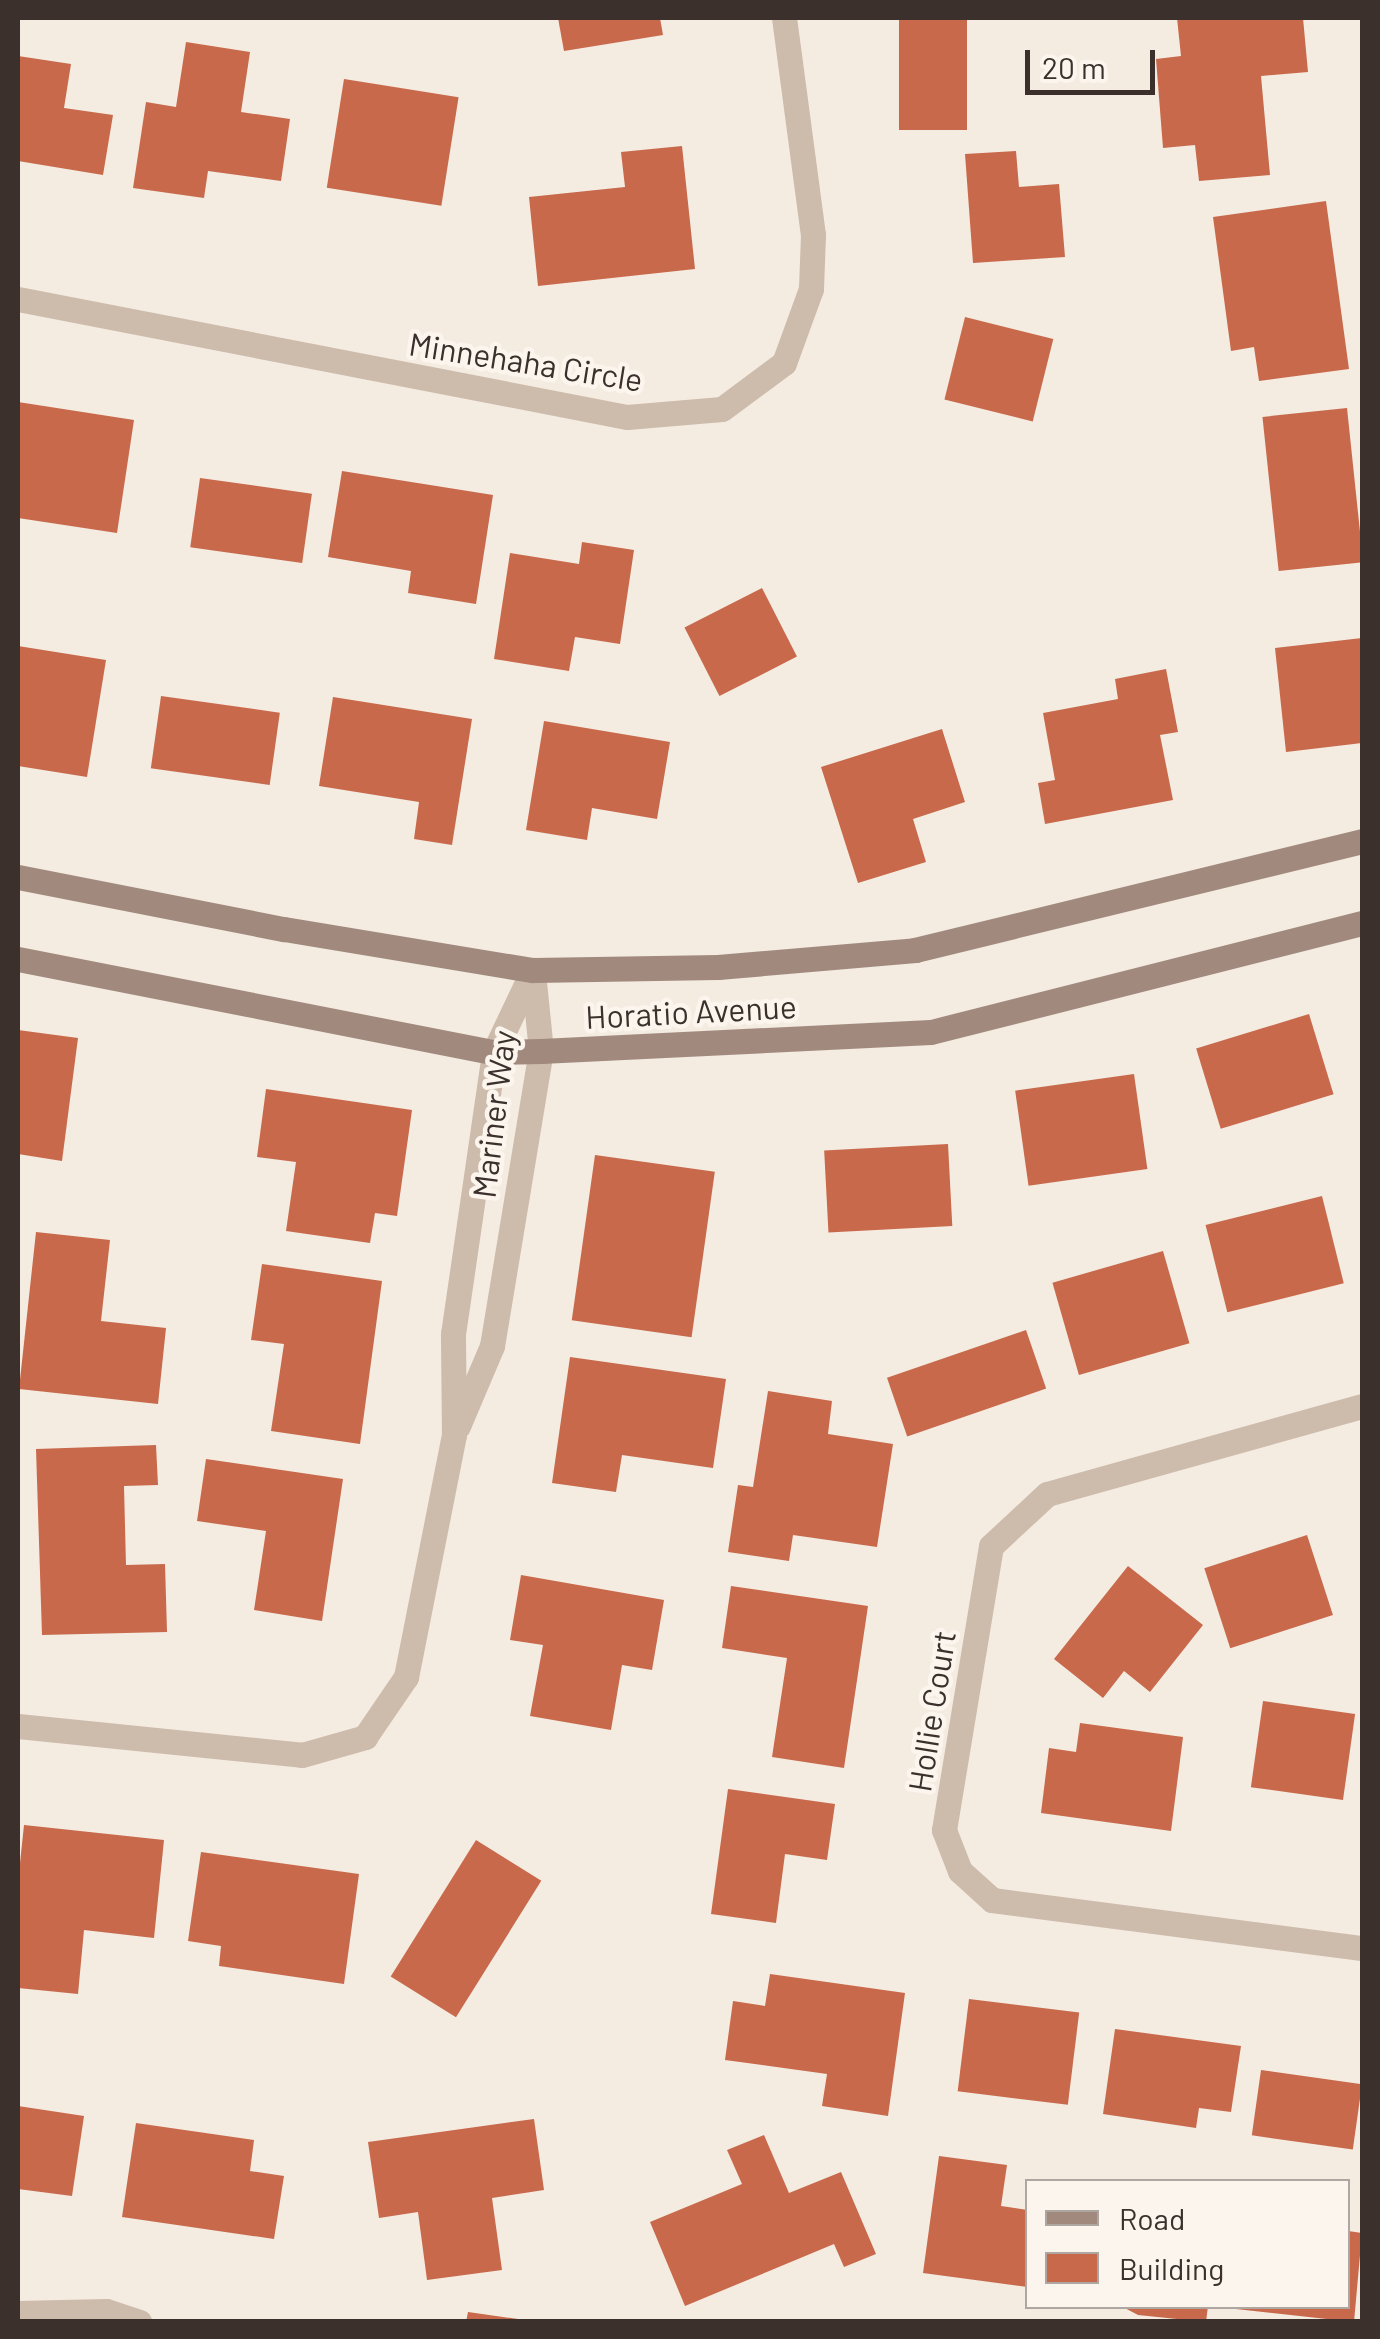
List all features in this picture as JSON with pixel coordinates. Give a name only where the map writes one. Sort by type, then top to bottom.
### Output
[{"type":"main road","name":"Horatio Avenue","points":[[18,878],[284,929],[533,970],[718,967],[915,950],[1362,841]]},
{"type":"main road","name":"Horatio Avenue","points":[[18,959],[494,1052],[541,1051],[930,1032],[1362,923]]},
{"type":"street","name":"Minnehaha Circle","points":[[18,299],[627,417],[722,409],[784,363],[811,290],[813,235],[784,18]]},
{"type":"street","name":"Mariner Way","points":[[454,1435],[492,1346],[541,1051],[533,970]]},
{"type":"street","name":"Mariner Way","points":[[18,1726],[302,1756],[365,1737],[406,1677],[454,1435],[453,1334],[494,1052],[533,970]]},
{"type":"street","name":"Hollie Court","points":[[1362,1406],[1047,1494],[991,1546],[944,1830],[960,1872],[992,1900],[1362,1948]]},
{"type":"street","points":[[18,2312],[106,2311],[139,2322]]},
{"type":"building","points":[[558,18],[660,18],[663,35],[564,51]]},
{"type":"building","points":[[899,18],[967,18],[967,130],[899,130]]},
{"type":"building","points":[[1177,18],[1303,18],[1308,72],[1261,76],[1270,175],[1199,181],[1195,145],[1163,148],[1156,59],[1181,56]]},
{"type":"building","points":[[186,42],[250,52],[241,112],[290,119],[281,181],[208,171],[204,198],[133,188],[146,102],[176,107]]},
{"type":"building","points":[[18,56],[71,64],[64,108],[113,115],[103,175],[18,161]]},
{"type":"building","points":[[344,79],[459,97],[441,206],[327,188]]},
{"type":"building","points":[[682,146],[695,269],[538,286],[529,197],[625,187],[621,152]]},
{"type":"building","points":[[1016,151],[1019,187],[1059,184],[1065,257],[973,263],[965,154]]},
{"type":"building","points":[[1326,201],[1349,369],[1259,381],[1254,347],[1231,351],[1213,217]]},
{"type":"building","points":[[965,317],[1053,339],[1033,421],[944,399]]},
{"type":"building","points":[[18,402],[134,420],[117,533],[18,518]]},
{"type":"building","points":[[1347,408],[1362,562],[1279,571],[1262,417]]},
{"type":"building","points":[[342,471],[493,495],[476,604],[408,593],[411,571],[328,557]]},
{"type":"building","points":[[200,478],[312,494],[302,563],[190,547]]},
{"type":"building","points":[[582,542],[634,550],[620,644],[575,637],[569,671],[494,659],[510,553],[579,564]]},
{"type":"building","points":[[762,588],[797,657],[719,696],[684,627]]},
{"type":"building","points":[[1362,638],[1362,743],[1286,752],[1275,648]]},
{"type":"building","points":[[18,646],[106,660],[87,777],[18,766]]},
{"type":"building","points":[[1166,669],[1178,732],[1160,735],[1173,800],[1045,824],[1038,783],[1055,780],[1043,713],[1118,699],[1115,679]]},
{"type":"building","points":[[161,696],[280,713],[270,785],[151,768]]},
{"type":"building","points":[[333,697],[472,719],[452,845],[414,839],[419,802],[319,786]]},
{"type":"building","points":[[544,721],[670,742],[657,819],[592,808],[587,840],[526,830]]},
{"type":"building","points":[[942,729],[965,802],[913,819],[926,862],[858,883],[821,767]]},
{"type":"building","points":[[1309,1014],[1334,1094],[1221,1129],[1196,1048]]},
{"type":"building","points":[[18,1030],[78,1038],[62,1161],[18,1154]]},
{"type":"building","points":[[1134,1074],[1147,1169],[1029,1186],[1015,1091]]},
{"type":"building","points":[[266,1089],[412,1110],[397,1216],[375,1213],[370,1243],[286,1231],[296,1162],[257,1157]]},
{"type":"building","points":[[948,1144],[952,1226],[828,1232],[824,1150]]},
{"type":"building","points":[[595,1155],[715,1172],[692,1337],[572,1320]]},
{"type":"building","points":[[1322,1196],[1344,1283],[1227,1312],[1206,1225]]},
{"type":"building","points":[[36,1232],[110,1240],[101,1321],[166,1328],[158,1404],[19,1389]]},
{"type":"building","points":[[1163,1251],[1189,1343],[1079,1375],[1052,1283]]},
{"type":"building","points":[[262,1264],[382,1281],[360,1444],[271,1431],[284,1344],[251,1340]]},
{"type":"building","points":[[1026,1330],[1046,1389],[907,1436],[887,1378]]},
{"type":"building","points":[[570,1357],[726,1379],[713,1468],[622,1455],[616,1492],[552,1483]]},
{"type":"building","points":[[768,1391],[832,1401],[828,1434],[893,1444],[877,1547],[793,1535],[789,1561],[728,1552],[738,1485],[753,1487]]},
{"type":"building","points":[[156,1445],[158,1485],[124,1486],[126,1565],[165,1564],[167,1632],[42,1635],[36,1449]]},
{"type":"building","points":[[206,1459],[343,1479],[322,1621],[254,1610],[266,1531],[197,1521]]},
{"type":"building","points":[[1307,1535],[1333,1615],[1230,1648],[1204,1568]]},
{"type":"building","points":[[1128,1566],[1203,1625],[1150,1692],[1124,1671],[1103,1698],[1054,1659]]},
{"type":"building","points":[[521,1575],[664,1600],[652,1670],[622,1665],[611,1730],[530,1716],[543,1645],[510,1640]]},
{"type":"building","points":[[731,1586],[868,1606],[844,1768],[772,1757],[787,1658],[722,1648]]},
{"type":"building","points":[[1263,1701],[1355,1714],[1343,1800],[1251,1787]]},
{"type":"building","points":[[1080,1723],[1183,1737],[1171,1831],[1041,1813],[1049,1748],[1076,1752]]},
{"type":"building","points":[[728,1789],[835,1804],[827,1860],[785,1854],[776,1923],[711,1914]]},
{"type":"building","points":[[24,1825],[164,1840],[154,1938],[84,1930],[78,1994],[18,1988],[18,1882]]},
{"type":"building","points":[[476,1840],[541,1881],[456,2017],[391,1977]]},
{"type":"building","points":[[201,1852],[359,1874],[344,1984],[219,1966],[221,1946],[188,1941]]},
{"type":"building","points":[[770,1974],[905,1993],[888,2116],[822,2106],[827,2074],[725,2060],[733,2001],[765,2006]]},
{"type":"building","points":[[969,1999],[1079,2013],[1068,2105],[958,2091]]},
{"type":"building","points":[[1115,2029],[1241,2046],[1231,2112],[1199,2108],[1196,2128],[1103,2114]]},
{"type":"building","points":[[1261,2070],[1362,2084],[1353,2150],[1252,2135]]},
{"type":"building","points":[[18,2106],[84,2116],[72,2196],[18,2189]]},
{"type":"building","points":[[534,2119],[544,2190],[492,2198],[502,2270],[427,2280],[418,2212],[379,2218],[368,2142]]},
{"type":"building","points":[[136,2123],[254,2140],[250,2171],[284,2176],[274,2239],[122,2217]]},
{"type":"building","points":[[764,2135],[789,2193],[841,2172],[876,2254],[844,2267],[834,2244],[685,2306],[650,2222],[742,2184],[727,2150]]},
{"type":"building","points":[[939,2156],[1007,2165],[1001,2206],[1025,2210],[1025,2287],[923,2273]]},
{"type":"building","points":[[1350,2231],[1362,2233],[1354,2322],[1236,2309],[1350,2309]]},
{"type":"building","points":[[1127,2309],[1208,2309],[1206,2322],[1138,2315]]},
{"type":"building","points":[[468,2312],[518,2319],[518,2322],[466,2322]]}]
